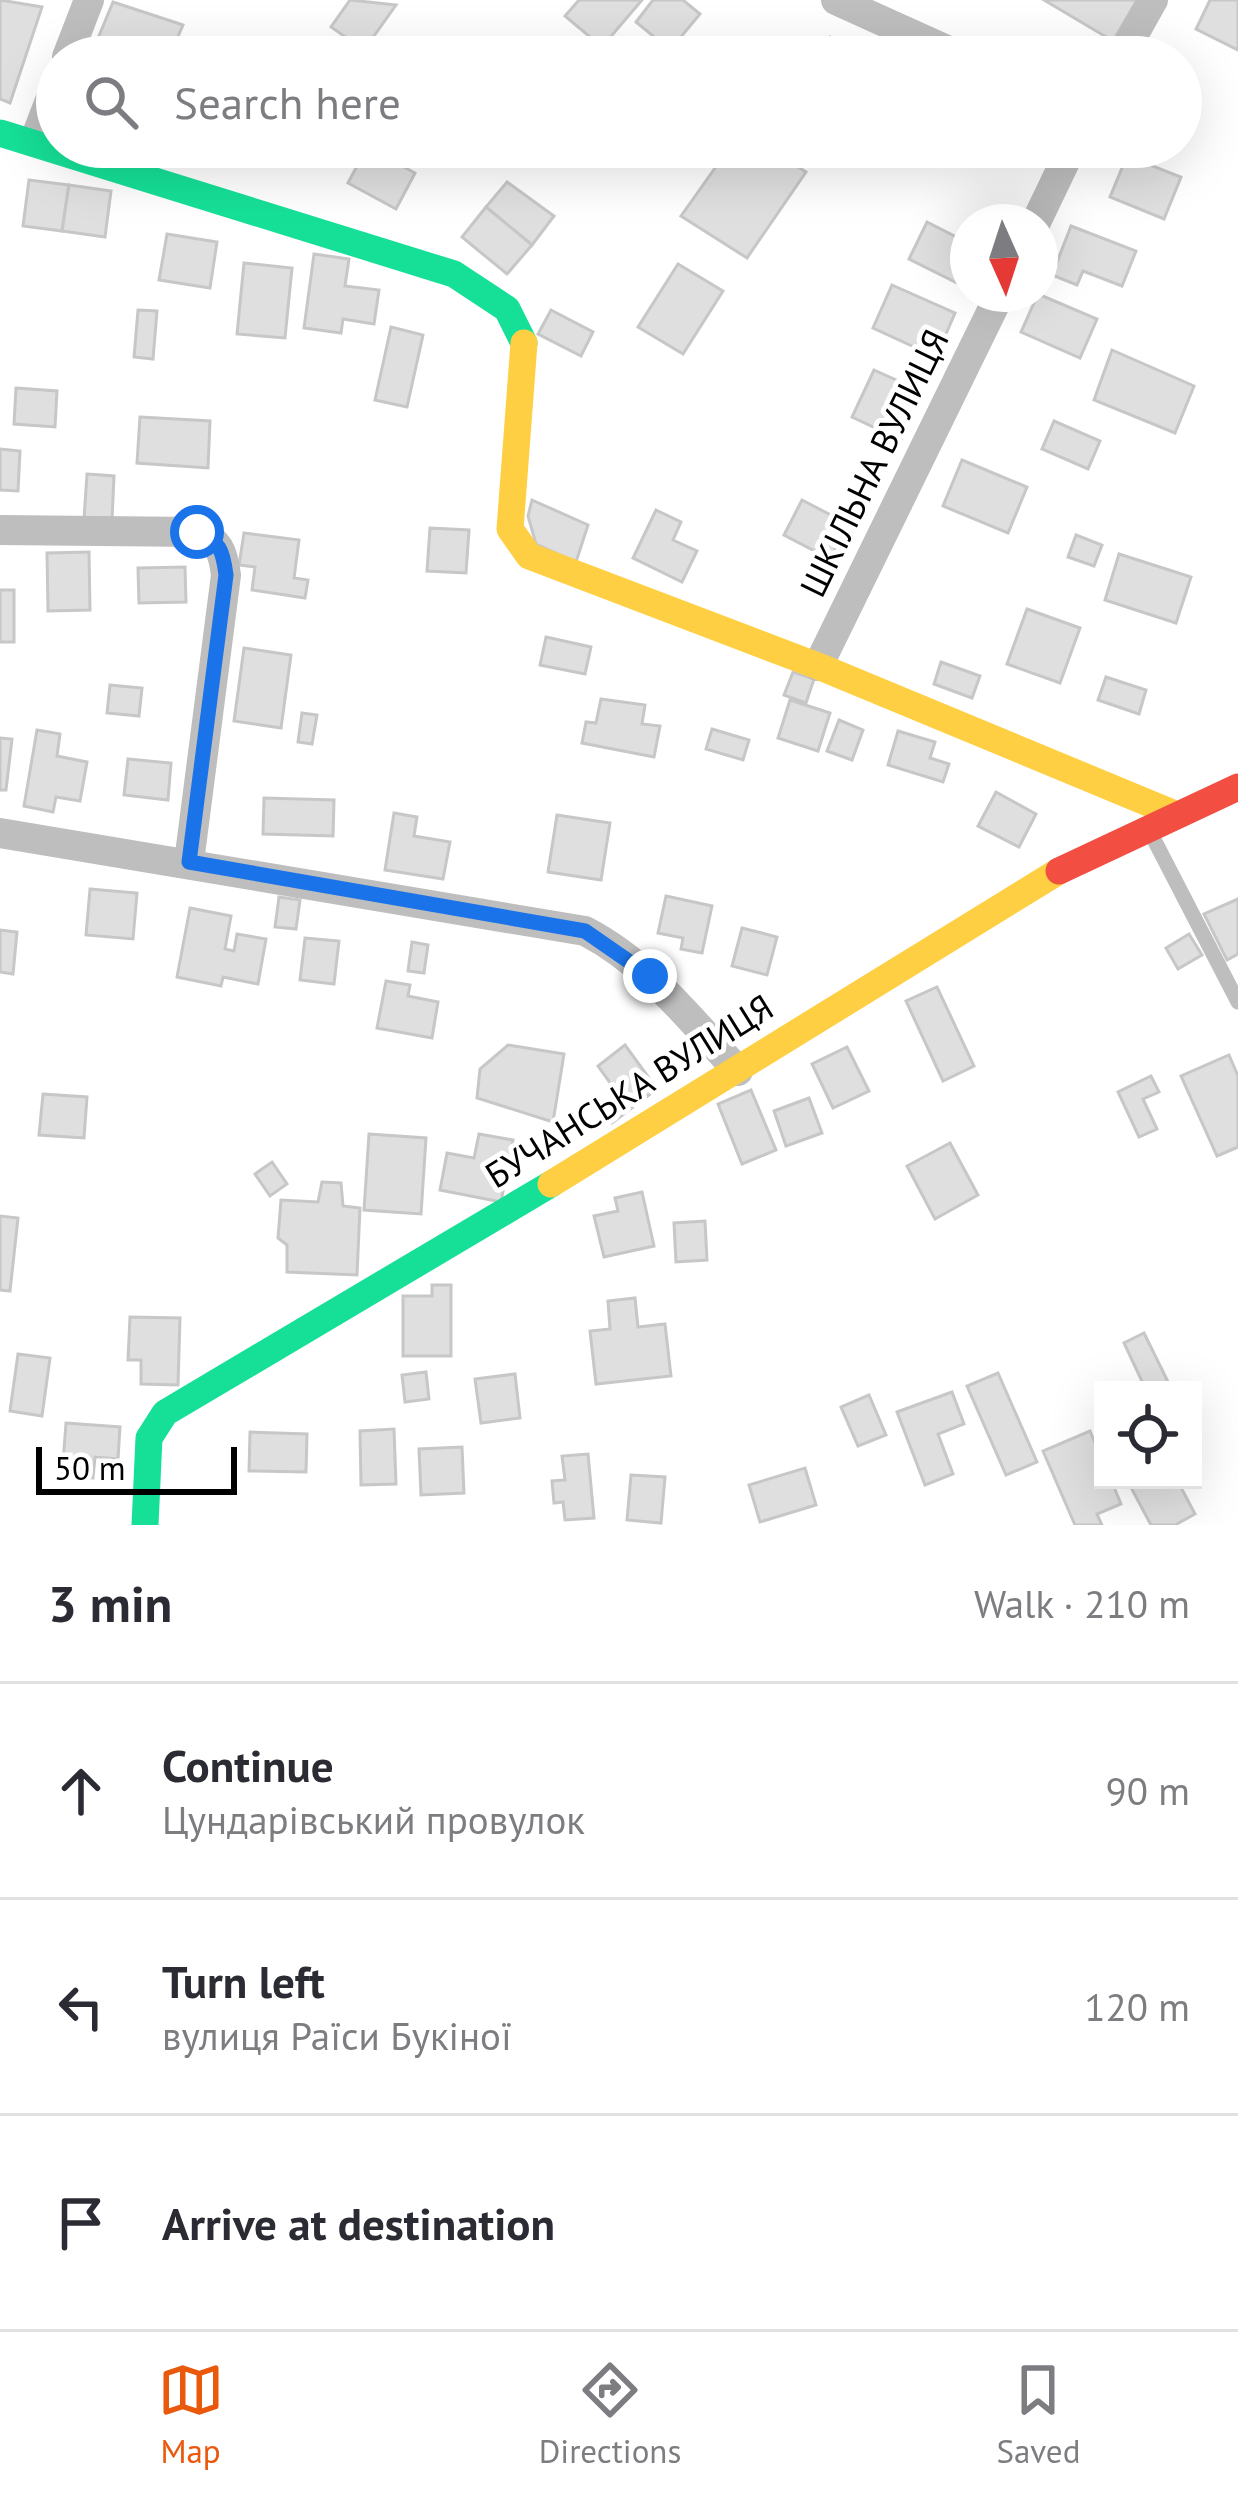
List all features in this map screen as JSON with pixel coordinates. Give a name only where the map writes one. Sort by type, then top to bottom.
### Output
[{"type":"street","points":[[836,0],[916,36]]},
{"type":"street","points":[[1133,36],[1154,0]]},
{"type":"street","points":[[73,36],[83,2]]},
{"type":"street","points":[[0,133],[34,142],[36,137]]},
{"type":"street","points":[[117,168],[454,274],[504,302],[519,318],[524,343],[510,504],[517,545],[529,556],[818,666],[1159,819]]},
{"type":"street","points":[[1045,204],[1062,168]]},
{"type":"street","name":"ШКІЛЬНА ВУЛИЦЯ","points":[[818,666],[991,312]]},
{"type":"street","points":[[0,530],[197,532],[215,539],[224,554],[226,575],[189,862]]},
{"type":"street","name":"БУЧАНСЬКА ВУЛИЦЯ","points":[[145,1525],[149,1438],[165,1413],[738,1071],[839,1002],[1159,819],[1238,787]]},
{"type":"street","points":[[0,833],[585,931],[650,976],[738,1071]]},
{"type":"lane","points":[[1159,819],[1238,1002]]},
{"type":"building","points":[[0,0],[42,7],[10,103],[0,99]]},
{"type":"building","points":[[350,0],[396,5],[374,36],[344,36],[331,27]]},
{"type":"building","points":[[579,0],[642,0],[611,36],[589,36],[565,16]]},
{"type":"building","points":[[653,0],[683,0],[700,14],[682,36],[653,36],[636,22]]},
{"type":"building","points":[[1044,0],[1137,0],[1116,36],[1105,36]]},
{"type":"building","points":[[1210,0],[1238,0],[1238,50],[1196,29]]},
{"type":"building","points":[[113,2],[183,25],[178,36],[99,36]]},
{"type":"building","points":[[356,168],[406,168],[415,173],[396,209],[348,183]]},
{"type":"building","points":[[715,168],[800,168],[806,172],[747,258],[681,216]]},
{"type":"building","points":[[1122,168],[1158,168],[1181,177],[1164,219],[1110,197]]},
{"type":"building","points":[[29,180],[69,185],[62,231],[23,226]]},
{"type":"building","points":[[507,182],[554,216],[532,245],[486,207]]},
{"type":"building","points":[[69,185],[111,191],[105,237],[62,231]]},
{"type":"building","points":[[486,207],[532,245],[507,274],[462,237]]},
{"type":"building","points":[[927,222],[950,234],[950,280],[909,259]]},
{"type":"building","points":[[1071,226],[1136,251],[1122,286],[1083,271],[1077,285],[1058,277],[1058,260]]},
{"type":"building","points":[[167,234],[217,242],[210,288],[159,280]]},
{"type":"building","points":[[314,254],[349,259],[345,286],[379,290],[374,324],[343,319],[341,333],[304,328]]},
{"type":"building","points":[[244,263],[292,268],[285,338],[237,334]]},
{"type":"building","points":[[678,264],[723,291],[683,354],[638,327]]},
{"type":"building","points":[[892,285],[955,313],[936,357],[873,328]]},
{"type":"building","points":[[1058,302],[1097,319],[1080,358],[1021,332],[1030,312],[1058,312]]},
{"type":"building","points":[[138,310],[157,311],[153,359],[134,357]]},
{"type":"building","points":[[551,310],[593,332],[581,356],[538,334]]},
{"type":"building","points":[[391,327],[423,335],[407,407],[375,400]]},
{"type":"building","points":[[1112,350],[1194,386],[1175,433],[1094,400]]},
{"type":"building","points":[[874,370],[914,388],[901,416],[910,421],[901,440],[852,417]]},
{"type":"building","points":[[16,388],[57,391],[55,427],[14,424]]},
{"type":"building","points":[[140,417],[210,421],[208,468],[137,463]]},
{"type":"building","points":[[1054,421],[1100,441],[1088,469],[1042,449]]},
{"type":"building","points":[[0,449],[20,451],[18,491],[0,490]]},
{"type":"building","points":[[962,460],[1027,487],[1008,533],[943,506]]},
{"type":"building","points":[[87,474],[114,476],[112,520],[84,519]]},
{"type":"building","points":[[532,500],[588,525],[576,562],[536,544],[528,516]]},
{"type":"building","points":[[802,500],[848,524],[830,559],[784,535]]},
{"type":"building","points":[[656,510],[681,522],[673,540],[697,551],[682,582],[633,558]]},
{"type":"building","points":[[430,528],[469,530],[466,573],[427,571]]},
{"type":"building","points":[[244,533],[299,540],[294,578],[308,580],[305,598],[252,590],[255,567],[239,565]]},
{"type":"building","points":[[1076,535],[1102,545],[1094,566],[1068,557]]},
{"type":"building","points":[[89,552],[90,610],[48,611],[47,553]]},
{"type":"building","points":[[1119,554],[1191,577],[1176,623],[1105,600]]},
{"type":"building","points":[[185,567],[186,602],[139,603],[138,568]]},
{"type":"building","points":[[0,590],[14,590],[14,642],[0,642]]},
{"type":"building","points":[[1027,609],[1080,628],[1060,683],[1007,664]]},
{"type":"building","points":[[546,637],[591,647],[585,674],[540,665]]},
{"type":"building","points":[[244,648],[291,655],[281,728],[234,721]]},
{"type":"building","points":[[941,662],[980,676],[972,698],[934,684]]},
{"type":"building","points":[[793,672],[814,679],[806,703],[784,695]]},
{"type":"building","points":[[1106,677],[1146,690],[1139,714],[1098,700]]},
{"type":"building","points":[[110,685],[142,688],[139,716],[107,713]]},
{"type":"building","points":[[601,699],[645,705],[642,724],[660,726],[654,757],[582,743],[586,722],[596,723]]},
{"type":"building","points":[[790,700],[830,713],[818,751],[778,738]]},
{"type":"building","points":[[302,713],[317,715],[312,744],[298,742]]},
{"type":"building","points":[[839,720],[863,730],[852,760],[827,751]]},
{"type":"building","points":[[712,729],[749,740],[743,760],[706,749]]},
{"type":"building","points":[[37,730],[60,734],[57,756],[87,762],[80,801],[56,797],[53,812],[24,806]]},
{"type":"building","points":[[898,731],[935,742],[930,758],[949,764],[943,782],[888,765]]},
{"type":"building","points":[[0,738],[12,739],[6,790],[0,790]]},
{"type":"building","points":[[128,759],[171,763],[168,800],[124,795]]},
{"type":"building","points":[[996,792],[1036,814],[1019,847],[978,826]]},
{"type":"building","points":[[264,798],[334,800],[333,836],[263,834]]},
{"type":"building","points":[[394,813],[417,817],[414,836],[450,842],[443,879],[385,870]]},
{"type":"building","points":[[557,815],[610,823],[601,880],[548,872]]},
{"type":"building","points":[[90,889],[137,893],[133,939],[86,935]]},
{"type":"building","points":[[666,896],[712,906],[702,953],[681,949],[683,938],[658,933]]},
{"type":"building","points":[[279,897],[300,900],[296,929],[275,927]]},
{"type":"building","points":[[1238,899],[1238,954],[1227,960],[1204,914]]},
{"type":"building","points":[[190,908],[231,916],[225,949],[234,951],[237,934],[266,939],[258,984],[223,977],[221,986],[177,977]]},
{"type":"building","points":[[742,928],[777,937],[767,975],[732,966]]},
{"type":"building","points":[[0,930],[17,932],[13,974],[0,972]]},
{"type":"building","points":[[1189,934],[1202,955],[1178,969],[1166,948]]},
{"type":"building","points":[[305,938],[339,941],[334,984],[300,980]]},
{"type":"building","points":[[412,942],[428,945],[424,973],[408,971]]},
{"type":"building","points":[[386,981],[410,985],[408,996],[438,1002],[432,1038],[377,1028]]},
{"type":"building","points":[[937,987],[974,1066],[943,1081],[906,1001]]},
{"type":"building","points":[[508,1045],[564,1054],[553,1122],[477,1098],[480,1069]]},
{"type":"building","points":[[625,1045],[657,1089],[612,1123],[600,1107],[618,1094],[598,1066]]},
{"type":"building","points":[[847,1047],[869,1091],[833,1108],[812,1064]]},
{"type":"building","points":[[1229,1055],[1238,1076],[1238,1147],[1217,1156],[1181,1076]]},
{"type":"building","points":[[1151,1076],[1159,1092],[1143,1099],[1157,1129],[1139,1137],[1118,1092]]},
{"type":"building","points":[[751,1090],[776,1150],[742,1164],[718,1104]]},
{"type":"building","points":[[43,1094],[87,1097],[84,1138],[39,1135]]},
{"type":"building","points":[[809,1098],[822,1133],[786,1146],[774,1111]]},
{"type":"building","points":[[369,1134],[426,1138],[421,1214],[364,1210]]},
{"type":"building","points":[[479,1134],[513,1140],[501,1202],[440,1190],[447,1153],[474,1158]]},
{"type":"building","points":[[950,1143],[978,1195],[935,1219],[907,1166]]},
{"type":"building","points":[[272,1162],[287,1184],[270,1196],[255,1174]]},
{"type":"building","points":[[322,1182],[341,1183],[343,1206],[360,1208],[357,1275],[287,1272],[287,1245],[278,1238],[281,1200],[318,1202]]},
{"type":"building","points":[[642,1192],[654,1246],[604,1257],[594,1216],[618,1211],[615,1198]]},
{"type":"building","points":[[0,1216],[18,1218],[10,1291],[0,1290]]},
{"type":"building","points":[[705,1221],[707,1260],[676,1262],[674,1223]]},
{"type":"building","points":[[432,1285],[451,1285],[451,1356],[403,1356],[403,1296],[432,1296]]},
{"type":"building","points":[[635,1298],[638,1327],[665,1324],[671,1376],[596,1384],[590,1331],[610,1329],[608,1301]]},
{"type":"building","points":[[130,1317],[180,1318],[178,1385],[141,1384],[141,1360],[128,1360]]},
{"type":"building","points":[[1144,1333],[1168,1381],[1142,1381],[1124,1343]]},
{"type":"building","points":[[18,1354],[50,1358],[42,1416],[10,1411]]},
{"type":"building","points":[[426,1372],[429,1399],[405,1402],[402,1375]]},
{"type":"building","points":[[998,1373],[1037,1462],[1006,1475],[967,1386]]},
{"type":"building","points":[[515,1374],[520,1418],[481,1423],[475,1379]]},
{"type":"building","points":[[952,1392],[964,1424],[938,1434],[953,1474],[925,1485],[897,1412]]},
{"type":"building","points":[[869,1395],[886,1435],[858,1446],[841,1407]]},
{"type":"building","points":[[66,1423],[120,1427],[118,1459],[95,1457],[93,1478],[62,1476]]},
{"type":"building","points":[[394,1429],[396,1484],[361,1485],[360,1431]]},
{"type":"building","points":[[1090,1431],[1094,1489],[1115,1489],[1121,1504],[1097,1514],[1102,1525],[1075,1525],[1043,1451]]},
{"type":"building","points":[[250,1432],[307,1434],[306,1472],[249,1471]]},
{"type":"building","points":[[462,1447],[464,1493],[421,1495],[419,1449]]},
{"type":"building","points":[[588,1454],[594,1518],[565,1520],[563,1502],[554,1503],[552,1481],[565,1480],[562,1456]]},
{"type":"building","points":[[805,1468],[816,1505],[760,1522],[749,1485]]},
{"type":"building","points":[[631,1475],[665,1477],[661,1523],[627,1520]]},
{"type":"building","points":[[1132,1489],[1182,1489],[1195,1514],[1175,1525],[1151,1525]]},
{"type":"traffic: fast","points":[[0,133],[36,144]]},
{"type":"traffic: fast","points":[[113,168],[454,274],[507,309],[524,343]]},
{"type":"traffic: fast","points":[[145,1525],[149,1438],[165,1413],[551,1184]]},
{"type":"traffic: slow","points":[[524,343],[510,529],[529,556],[818,666],[1170,812]]},
{"type":"traffic: slow","points":[[551,1184],[1059,871]]},
{"type":"traffic: jam","points":[[1059,871],[1238,787]]},
{"type":"route","points":[[197,532],[215,539],[224,554],[226,575],[189,862],[585,931],[614,946],[650,976]]}]
